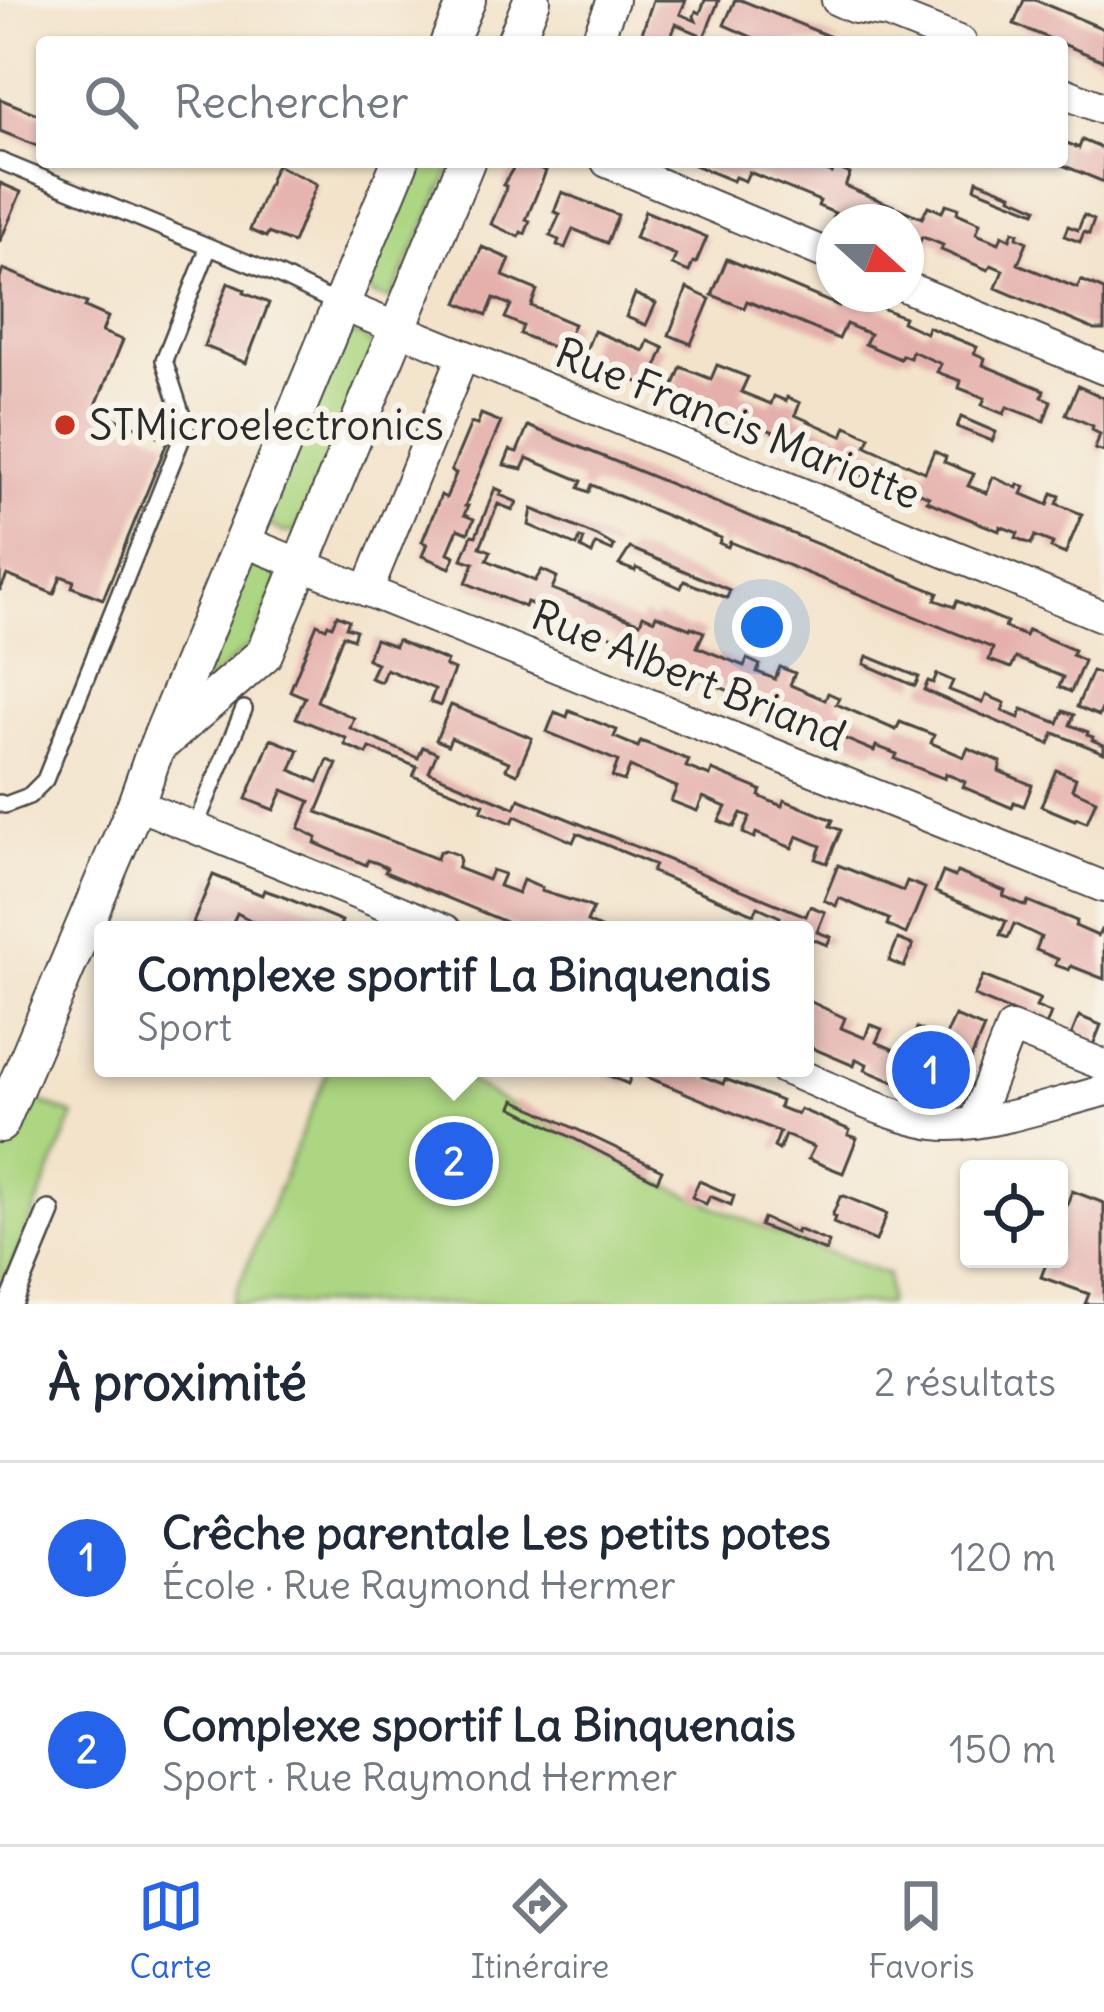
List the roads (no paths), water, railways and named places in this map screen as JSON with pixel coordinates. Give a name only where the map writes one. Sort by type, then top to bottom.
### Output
[{"type":"street","points":[[451,36],[466,0]]},
{"type":"street","points":[[517,36],[532,0]]},
{"type":"street","points":[[598,36],[613,0]]},
{"type":"street","points":[[836,0],[888,13],[946,36]]},
{"type":"street","points":[[1068,94],[1104,109]]},
{"type":"street","points":[[0,1124],[397,168]]},
{"type":"street","points":[[158,746],[264,654],[464,168]]},
{"type":"street","points":[[621,168],[816,249]]},
{"type":"street","points":[[924,294],[1104,369]]},
{"type":"street","name":"Rue Francis Mariotte","points":[[340,305],[1104,617]]},
{"type":"street","points":[[368,591],[463,356]]},
{"type":"street","name":"Rue Albert Briand","points":[[243,541],[1104,887]]},
{"type":"street","points":[[136,804],[424,921]]},
{"type":"street","points":[[974,1123],[1011,1028],[1104,1065]]},
{"type":"street","points":[[805,1077],[927,1124],[974,1123],[1104,1091]]},
{"type":"street","points":[[11,1304],[49,1212]]},
{"type":"lane","points":[[0,161],[340,305]]},
{"type":"lane","points":[[0,803],[29,796],[45,780],[186,428],[164,360],[209,247]]},
{"type":"lane","points":[[195,827],[244,709]]},
{"type":"place","name":"STMicroelectronics","points":[[65,425]]},
{"type":"place","name":"Crêche parentale Les petits potes","points":[[931,1070]]},
{"type":"place","name":"Complexe sportif La Binquenais","points":[[454,1161]]}]
